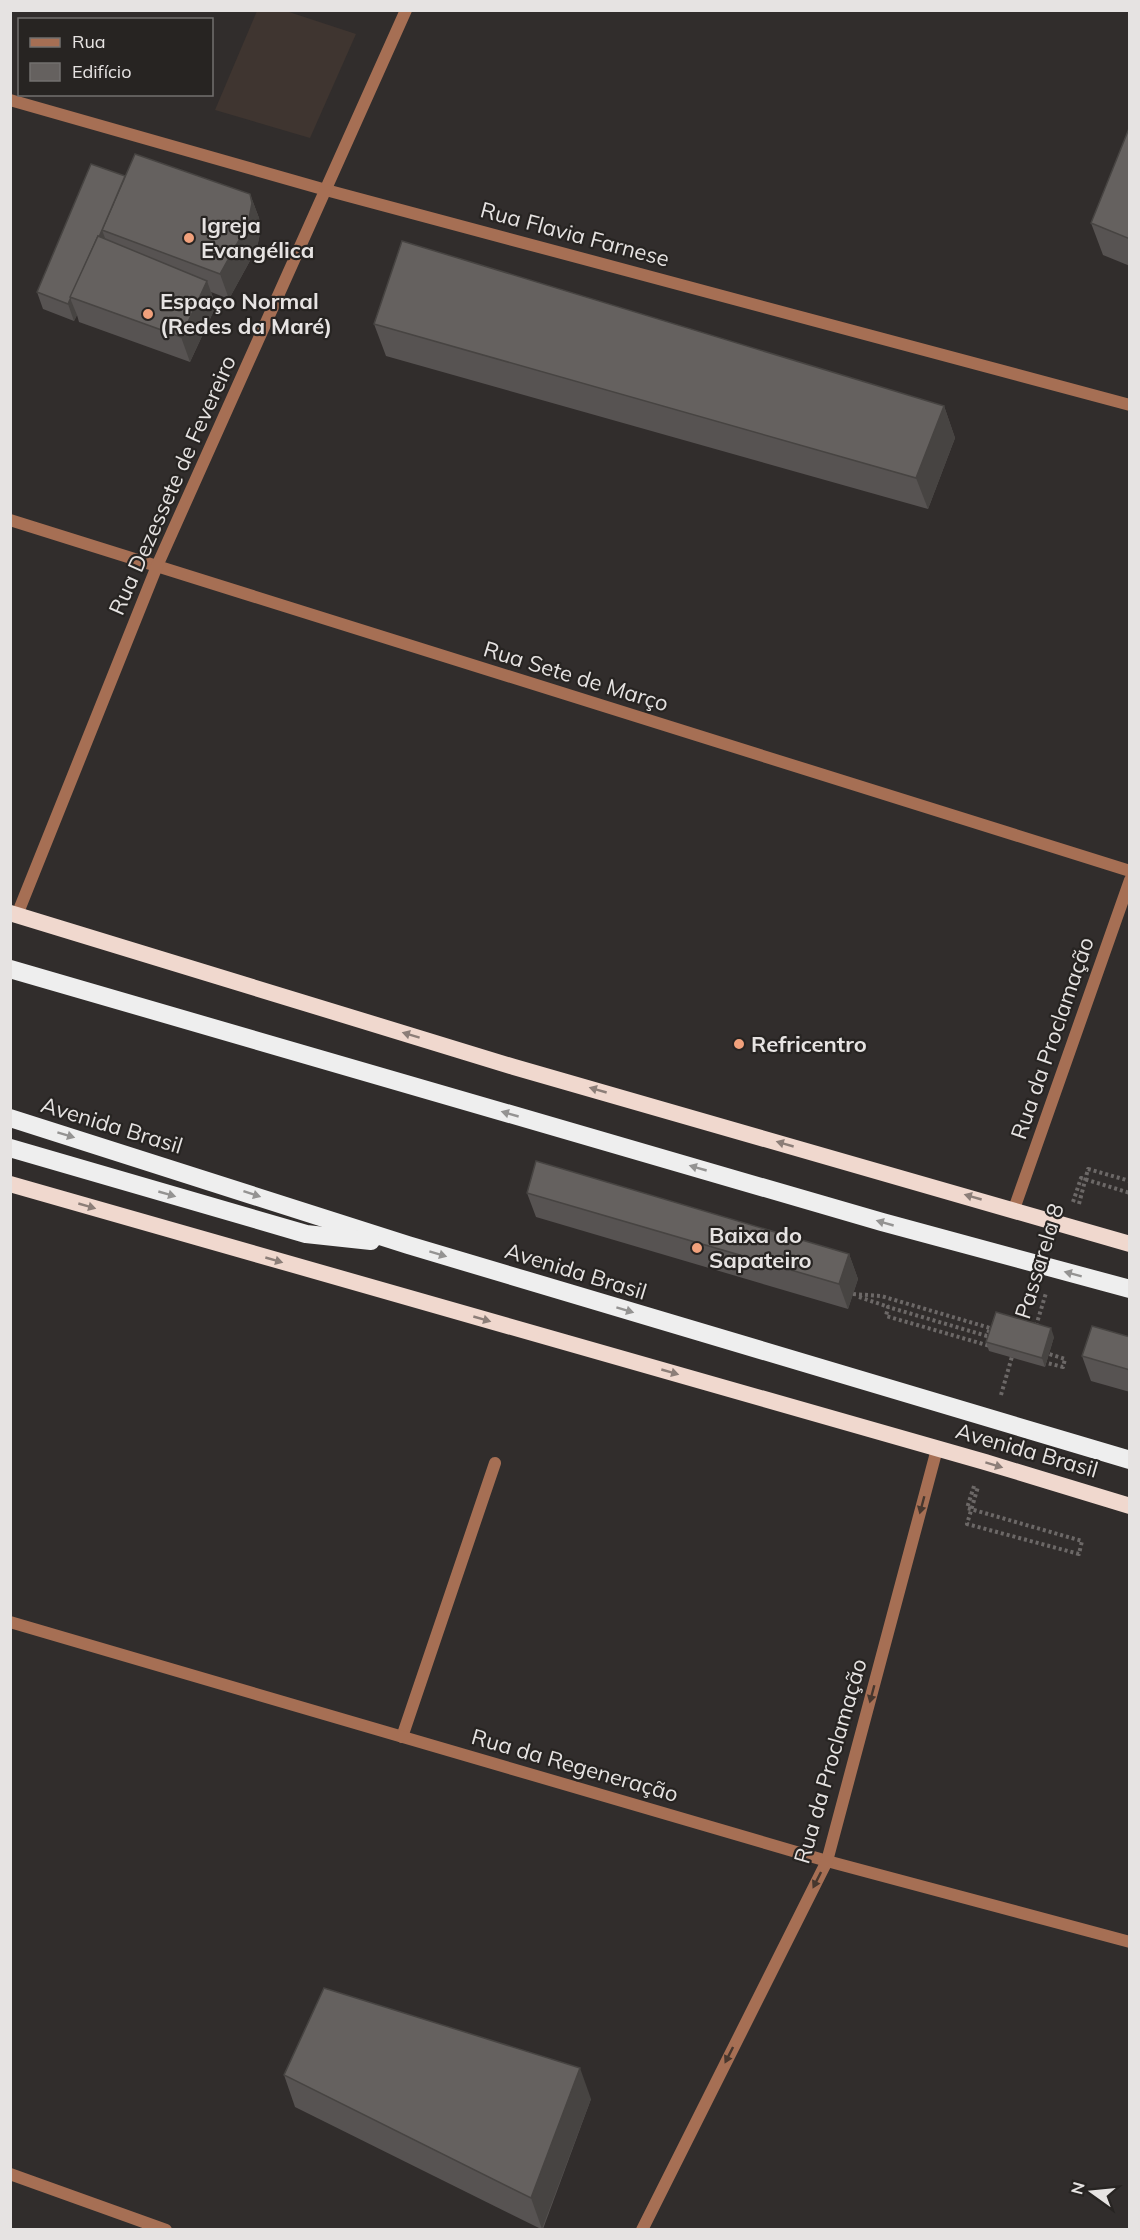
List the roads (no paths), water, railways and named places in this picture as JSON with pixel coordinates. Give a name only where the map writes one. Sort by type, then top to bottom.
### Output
[{"type":"highway","points":[[14,914],[514,1067],[1130,1244]]},
{"type":"highway","points":[[10,969],[882,1222],[1130,1289]]},
{"type":"highway","name":"Avenida Brasil","points":[[10,1118],[408,1245],[1130,1460]]},
{"type":"highway","points":[[10,1148],[306,1234],[408,1245]]},
{"type":"highway","name":"Avenida Brasil","points":[[10,1184],[937,1449],[981,1468],[1130,1506]]},
{"type":"street","name":"Rua Dezessete de Fevereiro","points":[[14,914],[157,566],[406,10]]},
{"type":"street","name":"Rua Flavia Farnese","points":[[10,100],[326,190],[1130,405]]},
{"type":"street","name":"Rua Sete de Março","points":[[10,520],[1130,871]]},
{"type":"street","name":"Rua da Proclamação","points":[[1014,1209],[1130,880]]},
{"type":"street","name":"Rua da Proclamação","points":[[642,2229],[827,1861],[937,1449]]},
{"type":"street","points":[[402,1737],[495,1463]]},
{"type":"street","name":"Rua da Regeneração","points":[[10,1622],[827,1861],[1130,1942]]},
{"type":"street","points":[[10,2174],[166,2229]]},
{"type":"place","name":"Igreja Evangélica","points":[[189,238]]},
{"type":"place","name":"Espaço Normal (Redes da Maré)","points":[[148,314]]},
{"type":"place","name":"Refricentro","points":[[739,1044]]},
{"type":"place","name":"Baixa do Sapateiro","points":[[697,1248]]}]
